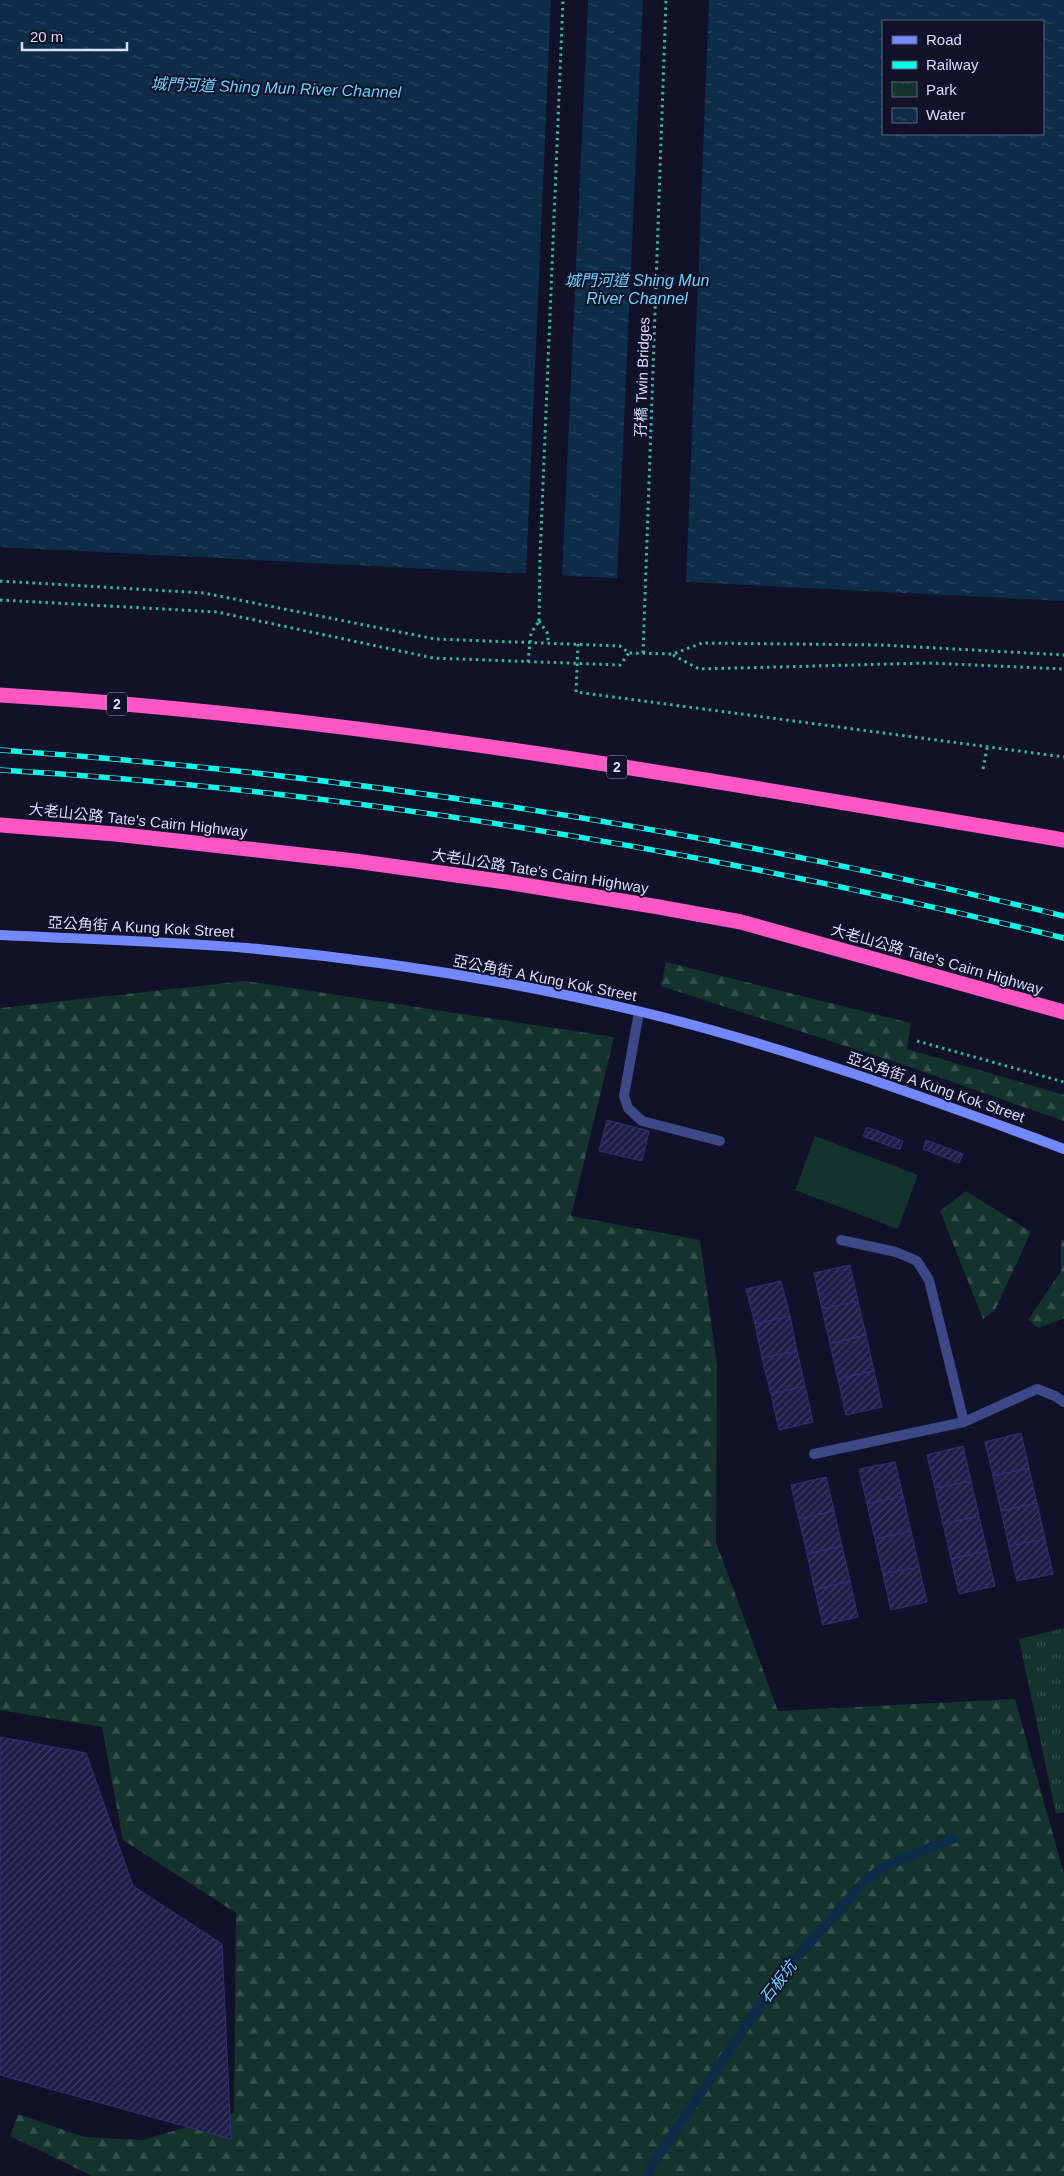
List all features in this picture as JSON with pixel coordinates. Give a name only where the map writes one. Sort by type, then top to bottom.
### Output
[{"type":"highway","name":"2","points":[[0,694],[234,714],[392,733],[722,783],[1064,840]]},
{"type":"highway","name":"大老山公路 Tate's Cairn Highway","points":[[0,825],[115,834],[355,861],[506,882],[659,907],[741,922],[1064,1012]]},
{"type":"main road","name":"亞公角街 A Kung Kok Street","points":[[0,935],[186,944],[318,956],[469,978],[639,1012],[737,1036],[876,1081],[1064,1149]]},
{"type":"street","points":[[639,1012],[624,1096],[628,1108],[642,1120],[720,1140]]},
{"type":"street","points":[[841,1240],[903,1255],[917,1261],[930,1280],[964,1422]]},
{"type":"street","points":[[814,1454],[964,1422],[1037,1388],[1064,1402]]},
{"type":"path","points":[[528,662],[531,633],[539,621],[540,547],[563,0]]},
{"type":"path","name":"孖橋 Twin Bridges","points":[[643,653],[666,0]]},
{"type":"path","points":[[0,581],[204,593],[435,639],[620,646],[629,653],[673,654],[702,643],[711,643],[881,645],[1064,655]]},
{"type":"path","points":[[0,600],[196,610],[433,658],[620,664],[629,653]]},
{"type":"path","points":[[539,621],[548,634],[548,643]]},
{"type":"path","points":[[578,644],[576,692],[1064,757]]},
{"type":"path","points":[[673,654],[698,669],[929,663],[1064,669]]},
{"type":"path","points":[[983,769],[987,748]]},
{"type":"path","points":[[917,1041],[1064,1082]]},
{"type":"green space","points":[[666,962],[911,1023],[907,1049],[1064,1095],[1064,1121],[901,1064],[661,986]]},
{"type":"green space","points":[[245,981],[614,1037],[571,1216],[700,1240],[717,1365],[716,1542],[778,1711],[1015,1699],[1064,1874],[1064,2176],[92,2176],[10,2136],[18,2114],[84,2137],[143,2140],[234,2113],[236,1913],[123,1840],[102,1727],[0,1710],[0,1008]]},
{"type":"green space","points":[[815,1136],[918,1175],[898,1229],[795,1190]]},
{"type":"green space","points":[[966,1191],[1031,1232],[995,1310],[983,1319],[940,1211]]},
{"type":"green space","points":[[1061,1239],[1064,1241],[1064,1318],[1039,1328],[1028,1320],[1061,1271]]},
{"type":"green space","points":[[1064,1628],[1064,1812],[1056,1814],[1019,1639]]},
{"type":"water","name":"城門河道 Shing Mun River Channel","points":[[0,0],[1064,0],[1064,601],[0,547]]},
{"type":"pier","points":[[551,0],[588,0],[562,578],[526,577]]},
{"type":"pier","points":[[643,0],[709,0],[686,583],[617,580]]},
{"type":"building","points":[[607,1120],[649,1131],[642,1161],[599,1151]]},
{"type":"building","points":[[867,1127],[903,1141],[900,1150],[863,1136]]},
{"type":"building","points":[[926,1140],[963,1154],[959,1163],[923,1149]]},
{"type":"building","points":[[850,1265],[858,1301],[822,1309],[814,1273]]},
{"type":"building","points":[[781,1281],[790,1316],[755,1324],[746,1289]]},
{"type":"building","points":[[858,1301],[866,1335],[830,1344],[822,1309]]},
{"type":"building","points":[[790,1316],[797,1351],[762,1358],[755,1324]]},
{"type":"building","points":[[866,1335],[874,1371],[838,1379],[830,1344]]},
{"type":"building","points":[[797,1351],[805,1386],[771,1394],[762,1358]]},
{"type":"building","points":[[874,1371],[882,1407],[846,1415],[838,1379]]},
{"type":"building","points":[[805,1386],[813,1422],[779,1430],[771,1394]]},
{"type":"building","points":[[1021,1433],[1029,1468],[993,1476],[985,1442]]},
{"type":"building","points":[[963,1446],[971,1481],[935,1488],[927,1455]]},
{"type":"building","points":[[895,1462],[903,1496],[867,1504],[859,1469]]},
{"type":"building","points":[[1029,1468],[1037,1503],[1001,1511],[993,1476]]},
{"type":"building","points":[[826,1477],[834,1511],[799,1519],[791,1485]]},
{"type":"building","points":[[971,1481],[979,1516],[943,1524],[935,1488]]},
{"type":"building","points":[[903,1496],[911,1531],[875,1539],[867,1504]]},
{"type":"building","points":[[1037,1503],[1045,1539],[1009,1546],[1001,1511]]},
{"type":"building","points":[[834,1511],[842,1546],[807,1554],[799,1519]]},
{"type":"building","points":[[979,1516],[987,1551],[951,1559],[943,1524]]},
{"type":"building","points":[[911,1531],[919,1567],[883,1574],[875,1539]]},
{"type":"building","points":[[1045,1539],[1053,1574],[1017,1581],[1009,1546]]},
{"type":"building","points":[[842,1546],[850,1581],[815,1590],[807,1554]]},
{"type":"building","points":[[987,1551],[995,1586],[959,1594],[951,1559]]},
{"type":"building","points":[[919,1567],[927,1602],[891,1610],[883,1574]]},
{"type":"building","points":[[850,1581],[858,1617],[823,1625],[815,1590]]},
{"type":"building","points":[[0,1737],[86,1753],[133,1886],[222,1944],[231,2139],[0,2075]]},
{"type":"waterway","name":"石板坑","points":[[649,2176],[652,2165],[776,1981],[863,1883],[885,1866],[954,1838]]},
{"type":"railway","points":[[0,750],[269,775],[536,810],[801,858],[933,885],[1064,916]]},
{"type":"railway","points":[[0,770],[268,793],[536,830],[802,879],[934,907],[1064,938]]}]
